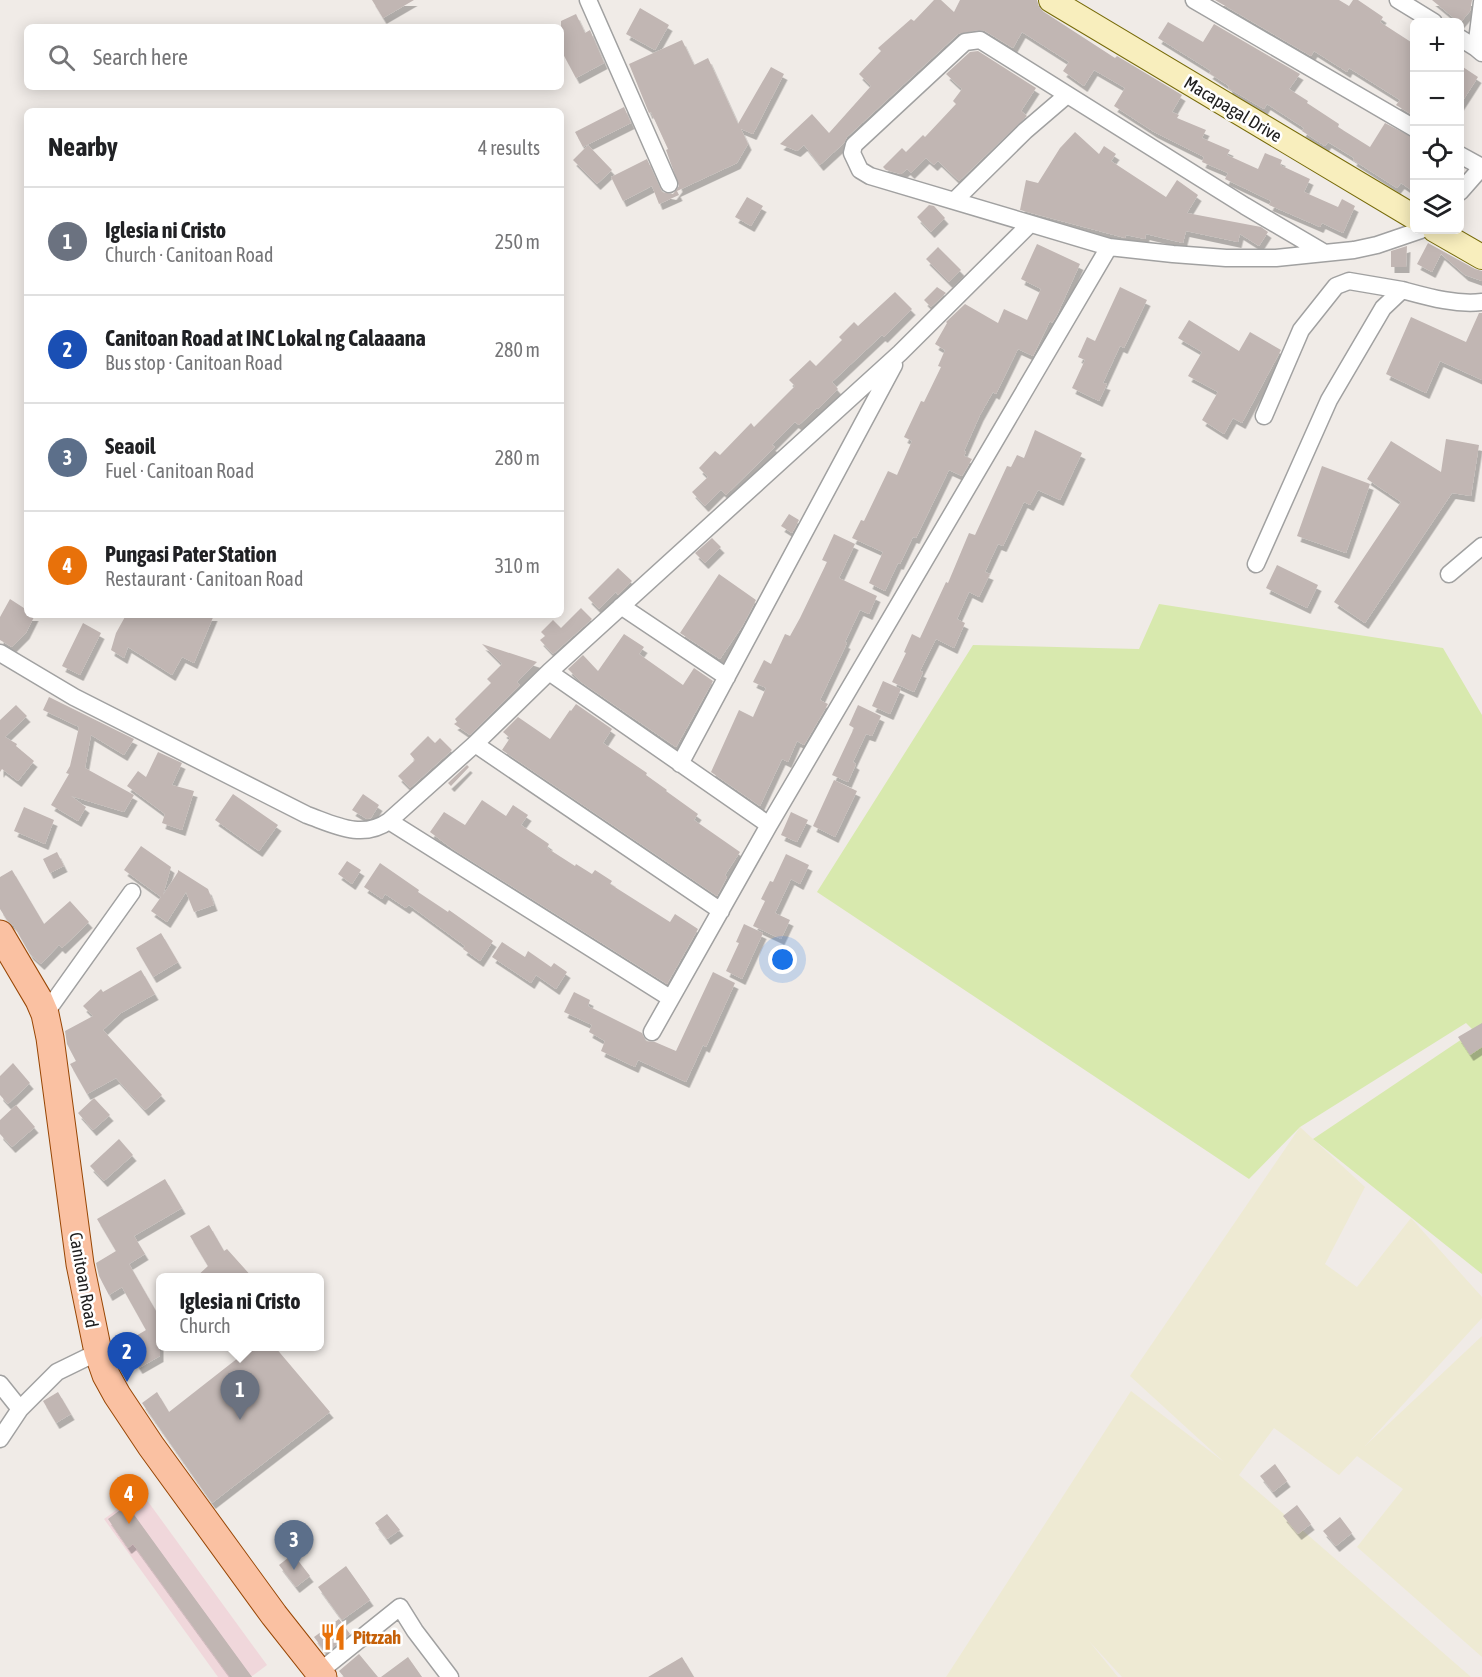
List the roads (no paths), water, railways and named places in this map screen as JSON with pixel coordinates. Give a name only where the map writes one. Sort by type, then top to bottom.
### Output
[{"type":"main road","name":"Macapagal Drive","points":[[1051,0],[1410,215]]},
{"type":"main road","points":[[1442,234],[1482,257]]},
{"type":"main road","name":"Canitoan Road","points":[[0,934],[45,1014],[80,1264],[98,1352],[106,1375],[133,1420],[267,1606],[321,1674]]},
{"type":"street","points":[[588,0],[669,184]]},
{"type":"street","points":[[1194,0],[1411,126]]},
{"type":"street","points":[[1398,0],[1427,18]]},
{"type":"street","points":[[1479,51],[1482,2]]},
{"type":"street","points":[[1323,252],[985,42],[972,40],[965,42],[854,145],[852,153],[860,170],[870,176],[1109,247],[1226,258],[1276,258],[1354,250],[1410,233]]},
{"type":"street","points":[[1464,41],[1479,51]]},
{"type":"street","points":[[955,200],[1067,95]]},
{"type":"street","points":[[1464,157],[1482,167],[1464,187]]},
{"type":"street","points":[[0,653],[74,697],[307,815],[341,827],[360,831],[373,830],[389,821],[475,744],[549,672],[900,353],[1029,225]]},
{"type":"street","points":[[652,1032],[769,825],[1109,247]]},
{"type":"street","points":[[1264,416],[1301,330],[1336,286],[1349,281],[1402,290],[1441,300],[1482,302]]},
{"type":"street","points":[[1256,564],[1329,400],[1383,308],[1402,290]]},
{"type":"street","points":[[680,764],[900,353]]},
{"type":"street","points":[[1449,574],[1482,546]]},
{"type":"street","points":[[621,606],[727,677]]},
{"type":"street","points":[[549,672],[769,825]]},
{"type":"street","points":[[475,744],[721,911]]},
{"type":"street","points":[[389,821],[670,998]]},
{"type":"street","points":[[45,1014],[132,892]]},
{"type":"street","points":[[0,1439],[20,1409],[57,1372],[98,1352]]},
{"type":"street","points":[[0,1384],[20,1409]]},
{"type":"street","points":[[321,1674],[399,1608],[450,1677]]},
{"type":"place","name":"Canitoan Road at INC Lokal ng Calaaana","points":[[127,1382]]},
{"type":"place","name":"Iglesia ni Cristo","points":[[240,1420]]},
{"type":"place","name":"Pungasi Pater Station","points":[[129,1524]]},
{"type":"place","name":"Seaoil","points":[[294,1570]]},
{"type":"place","name":"Pitzzah","points":[[333,1637]]}]
